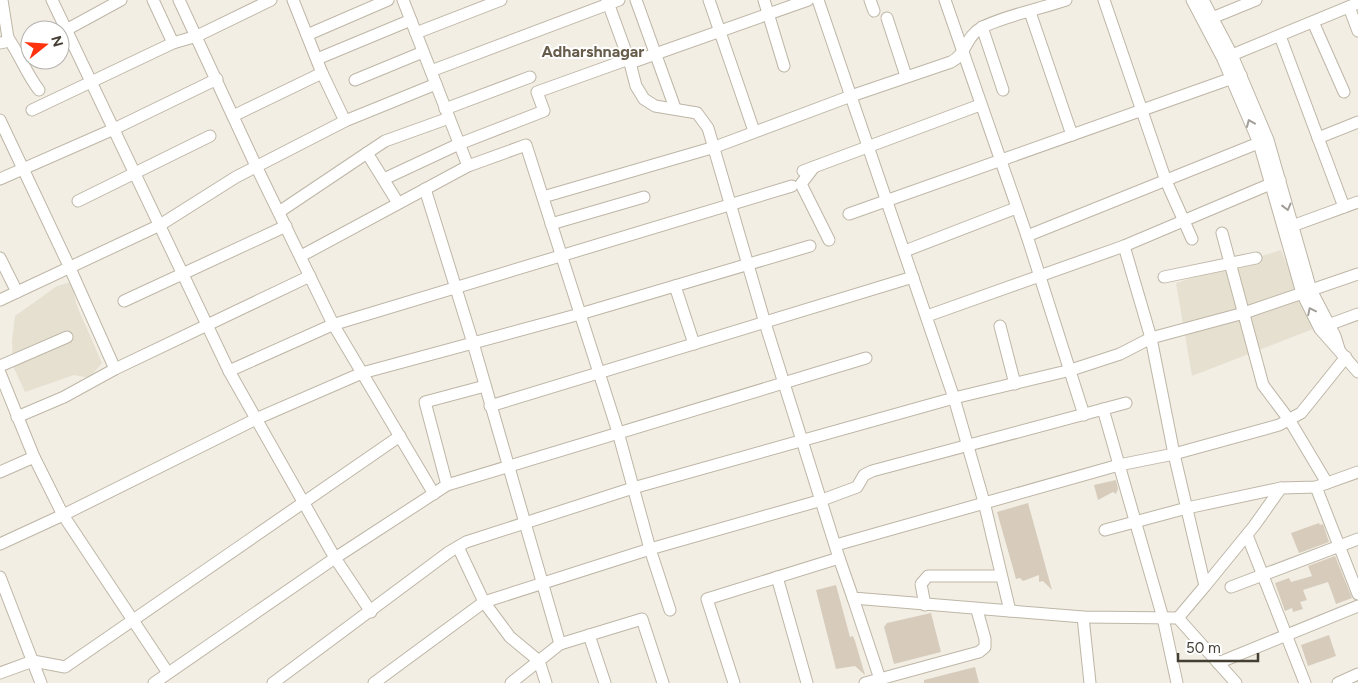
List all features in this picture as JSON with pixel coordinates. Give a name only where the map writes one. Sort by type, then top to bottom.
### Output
[{"type":"street","points":[[2,0],[4,40],[23,59],[31,79],[39,90]]},
{"type":"street","points":[[52,0],[61,20]]},
{"type":"street","points":[[70,28],[121,0]]},
{"type":"street","points":[[153,0],[173,43]]},
{"type":"street","points":[[179,0],[198,36],[256,166],[334,324],[434,494]]},
{"type":"street","points":[[32,110],[93,83],[173,43],[198,36],[271,0]]},
{"type":"street","points":[[293,0],[322,73],[345,121]]},
{"type":"street","points":[[307,35],[388,0]]},
{"type":"street","points":[[403,0],[468,166]]},
{"type":"street","points":[[416,33],[501,0]]},
{"type":"street","points":[[636,0],[675,108]]},
{"type":"street","points":[[709,0],[754,131]]},
{"type":"street","points":[[764,0],[784,66]]},
{"type":"street","points":[[384,179],[460,144],[544,111],[537,92],[656,54],[808,0]]},
{"type":"street","points":[[818,0],[954,398],[984,502],[1010,611]]},
{"type":"street","points":[[870,0],[874,11]]},
{"type":"street","points":[[945,0],[999,161],[1027,236],[1084,415]]},
{"type":"street","points":[[543,197],[715,147],[906,76],[951,62],[963,54],[969,37],[982,27],[1066,0]]},
{"type":"street","points":[[1104,0],[1166,181],[1192,239]]},
{"type":"street","points":[[1192,0],[1236,77],[1263,142],[1292,226],[1307,292],[1336,336],[1342,353]]},
{"type":"street","points":[[1203,0],[1232,55],[1236,77]]},
{"type":"street","points":[[1212,18],[1256,0]]},
{"type":"street","points":[[431,71],[611,1],[636,86],[644,99],[654,106],[675,108],[701,116],[715,147],[730,206],[765,323],[804,440],[839,558],[880,679]]},
{"type":"street","points":[[1232,55],[1353,5],[1358,31]]},
{"type":"street","points":[[1030,12],[1072,135]]},
{"type":"street","points":[[887,18],[906,76]]},
{"type":"street","points":[[318,59],[411,20]]},
{"type":"street","points":[[1313,22],[1344,92]]},
{"type":"street","points":[[982,27],[1003,90]]},
{"type":"street","points":[[1280,36],[1344,208]]},
{"type":"street","points":[[70,38],[229,371],[335,558],[371,612]]},
{"type":"street","points":[[355,80],[423,52]]},
{"type":"street","points":[[233,116],[322,73]]},
{"type":"street","points":[[279,212],[385,141],[530,77]]},
{"type":"street","points":[[849,214],[1236,77]]},
{"type":"street","points":[[0,179],[114,129],[217,79]]},
{"type":"street","points":[[0,300],[160,225],[256,166],[345,121],[436,84]]},
{"type":"street","points":[[829,240],[801,184],[808,169],[980,105]]},
{"type":"street","points":[[0,120],[70,266],[115,369]]},
{"type":"street","points":[[1318,138],[1358,122]]},
{"type":"street","points":[[78,201],[210,136]]},
{"type":"street","points":[[1027,236],[1263,142]]},
{"type":"street","points":[[301,256],[468,166],[526,145],[618,432],[650,549],[670,610]]},
{"type":"street","points":[[367,153],[398,203]]},
{"type":"street","points":[[927,316],[1124,246],[1276,181]]},
{"type":"street","points":[[1276,181],[1307,292],[1320,329],[1330,343],[1342,353],[1358,372]]},
{"type":"street","points":[[229,371],[334,324],[792,186]]},
{"type":"street","points":[[425,189],[473,343],[540,584],[560,644]]},
{"type":"street","points":[[551,224],[644,197]]},
{"type":"street","points":[[1292,226],[1358,202]]},
{"type":"street","points":[[905,251],[1016,208]]},
{"type":"street","points":[[124,302],[286,226]]},
{"type":"street","points":[[1222,233],[1263,385],[1290,421],[1321,486],[1339,546],[1358,594]]},
{"type":"street","points":[[0,544],[63,515],[256,419],[362,373],[580,314],[810,246]]},
{"type":"street","points":[[1124,246],[1151,338],[1174,454],[1205,586]]},
{"type":"street","points":[[0,258],[17,292]]},
{"type":"street","points":[[1164,276],[1256,258]]},
{"type":"street","points":[[273,683],[458,547],[484,535],[524,524],[633,488],[954,398],[1071,370],[1120,354],[1151,338],[1244,313],[1358,274]]},
{"type":"street","points":[[17,417],[64,397],[115,369],[310,276]]},
{"type":"street","points":[[490,406],[913,277]]},
{"type":"street","points":[[675,286],[694,344]]},
{"type":"street","points":[[1328,325],[1358,314]]},
{"type":"street","points":[[1000,326],[1015,384]]},
{"type":"street","points":[[0,366],[67,337]]},
{"type":"street","points":[[836,545],[1119,465],[1174,454],[1290,421],[1301,413],[1342,353]]},
{"type":"street","points":[[154,683],[335,558],[447,485],[866,358]]},
{"type":"street","points":[[0,373],[5,405],[17,417],[34,458],[63,515],[168,673]]},
{"type":"street","points":[[447,485],[425,402],[485,386]]},
{"type":"street","points":[[374,683],[484,602],[650,549],[822,500],[857,487],[864,475],[872,471],[967,444],[1126,403]]},
{"type":"street","points":[[1103,409],[1163,618],[1176,683]]},
{"type":"street","points":[[0,673],[33,661],[65,667],[400,436]]},
{"type":"street","points":[[0,472],[34,458]]},
{"type":"street","points":[[1105,530],[1187,508],[1282,488],[1321,486],[1358,472]]},
{"type":"street","points":[[1178,618],[1247,535],[1282,488]]},
{"type":"street","points":[[1247,535],[1305,683]]},
{"type":"street","points":[[1231,587],[1358,539]]},
{"type":"street","points":[[458,547],[484,602],[510,637],[539,661],[546,683]]},
{"type":"street","points":[[734,683],[707,599],[839,558]]},
{"type":"street","points":[[925,605],[921,584],[928,576],[1002,576]]},
{"type":"street","points":[[0,577],[41,683]]},
{"type":"street","points":[[776,577],[807,683]]},
{"type":"street","points":[[853,598],[977,610],[1083,617],[1178,618],[1236,683]]},
{"type":"street","points":[[0,609],[11,604]]},
{"type":"street","points":[[1218,663],[1358,606]]},
{"type":"street","points":[[865,683],[979,652],[985,648],[985,639],[977,610]]},
{"type":"street","points":[[1083,617],[1090,683]]},
{"type":"street","points":[[511,683],[560,644],[642,619],[663,683]]},
{"type":"street","points":[[589,635],[605,683]]},
{"type":"street","points":[[1338,683],[1358,674]]},
{"type":"shaded area","points":[[1281,250],[1313,329],[1192,376],[1176,283]]},
{"type":"shaded area","points":[[71,282],[77,306],[102,363],[89,378],[74,375],[25,392],[13,366],[12,341],[15,316],[57,286]]},
{"type":"building","points":[[1116,480],[1118,489],[1116,494],[1113,492],[1098,500],[1094,485]]},
{"type":"building","points":[[1028,503],[1052,590],[1043,581],[1039,582],[1039,575],[1023,581],[1020,578],[1016,579],[997,512]]},
{"type":"building","points":[[1319,523],[1320,525],[1323,524],[1329,542],[1299,553],[1291,533]]},
{"type":"building","points":[[1335,556],[1352,598],[1336,604],[1328,582],[1303,590],[1307,600],[1300,602],[1303,609],[1293,612],[1292,608],[1285,611],[1275,583],[1289,578],[1291,582],[1312,576],[1308,566]]},
{"type":"building","points":[[836,585],[850,637],[853,636],[855,641],[865,675],[855,666],[836,669],[816,590]]},
{"type":"building","points":[[931,613],[941,652],[894,664],[884,627],[887,623]]},
{"type":"building","points":[[1329,635],[1336,656],[1308,666],[1301,645]]},
{"type":"building","points":[[975,667],[979,683],[924,683],[924,680]]},
{"type":"district","name":"Adharshnagar","points":[[593,51]]}]
